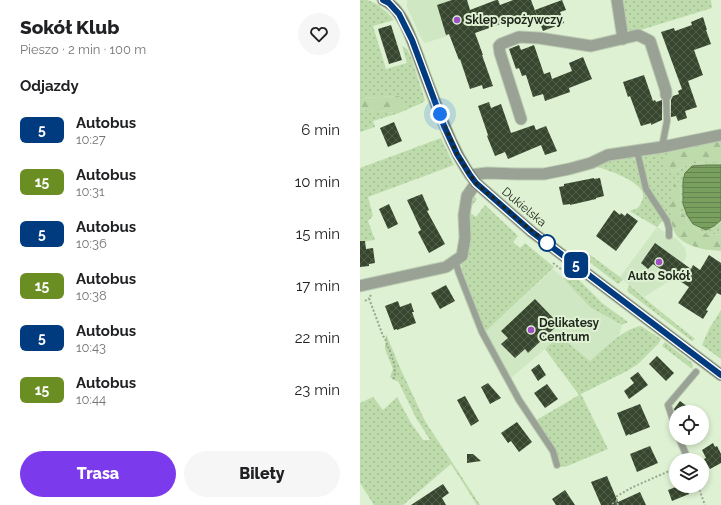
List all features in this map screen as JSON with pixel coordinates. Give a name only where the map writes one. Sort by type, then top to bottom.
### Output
[{"type":"main road","name":"Dukielska","points":[[388,1],[399,14],[412,40],[444,126],[457,154],[473,179],[532,232],[721,375]]},
{"type":"street","points":[[617,0],[623,39]]},
{"type":"street","points":[[521,119],[499,46],[519,37],[539,38],[591,46],[638,35],[650,41],[666,95]]},
{"type":"street","points":[[360,286],[446,266],[462,256],[466,238],[464,215],[467,196],[473,179],[487,173],[544,174],[569,169],[608,155],[662,147],[721,135]]},
{"type":"lane","points":[[662,147],[667,121],[666,95]]},
{"type":"lane","points":[[636,151],[646,189],[667,221],[669,236]]},
{"type":"lane","points":[[456,260],[459,273],[482,332],[519,400],[553,451],[557,465]]},
{"type":"lane","points":[[669,409],[668,406],[696,372]]},
{"type":"path","points":[[365,301],[369,298],[379,282]]},
{"type":"path","points":[[369,298],[393,360],[395,368],[393,380]]},
{"type":"path","points":[[618,505],[617,496],[622,492],[669,471]]},
{"type":"path","points":[[700,493],[704,505]]},
{"type":"path","points":[[612,504],[617,501]]},
{"type":"shaded area","points":[[407,0],[467,0],[476,27],[425,43],[422,40],[407,7]]},
{"type":"shaded area","points":[[721,165],[721,220],[706,230],[693,224],[687,215],[683,204],[683,181],[685,173],[692,166]]},
{"type":"shaded area","points":[[657,227],[678,240],[685,248],[686,258],[669,281],[644,297],[620,277]]},
{"type":"shaded area","points":[[553,269],[590,306],[622,325],[619,337],[590,361],[559,335],[510,379],[485,332]]},
{"type":"green space","points":[[360,0],[367,0],[378,5],[394,20],[373,26],[386,69],[407,63],[402,46],[407,49],[425,100],[422,103],[399,113],[373,121],[375,127],[360,132],[360,109],[396,113],[399,96],[360,98]]},
{"type":"green space","points":[[621,0],[711,0],[712,8],[634,32],[626,29]]},
{"type":"green space","points":[[399,96],[404,107],[396,113],[360,109],[360,98]]},
{"type":"green space","points":[[441,138],[454,165],[368,197],[373,216],[368,221],[375,240],[360,242],[360,168]]},
{"type":"green space","points":[[721,138],[721,162],[690,164],[672,173],[666,170],[661,161],[675,148]]},
{"type":"green space","points":[[675,148],[672,173],[690,164],[721,162],[721,165],[707,165],[683,181],[683,204],[687,215],[714,226],[721,220],[721,234],[709,235],[700,232],[688,224],[681,211],[680,183],[675,182],[672,193],[672,225],[648,189],[641,155]]},
{"type":"green space","points":[[632,153],[641,176],[641,183],[647,198],[664,219],[657,227],[629,211],[640,205],[643,197],[642,191],[633,182],[604,169],[592,166]]},
{"type":"green space","points":[[675,181],[680,183],[681,210],[688,224],[700,232],[709,235],[721,234],[721,251],[707,250],[689,245],[677,236],[672,224],[670,210]]},
{"type":"green space","points":[[471,193],[477,199],[468,211],[476,217],[485,205],[518,236],[513,242],[520,248],[525,243],[554,267],[485,332],[462,270],[461,262],[467,237],[466,203]]},
{"type":"green space","points":[[589,254],[623,280],[618,284],[587,260]]},
{"type":"green space","points":[[569,273],[580,281],[602,303],[628,322],[622,325],[590,307],[563,278]]},
{"type":"green space","points":[[629,285],[695,339],[692,341],[627,291]]},
{"type":"green space","points":[[721,310],[721,359],[702,345],[709,329]]},
{"type":"green space","points":[[641,326],[661,339],[659,343],[638,364],[581,394],[608,449],[565,467],[561,466],[558,458],[535,421],[579,395],[545,349],[559,335],[590,361],[621,335]]},
{"type":"green space","points":[[386,334],[425,421],[480,505],[477,505],[451,464],[403,505],[374,505],[360,483],[360,403],[373,397],[383,410],[397,397],[411,423],[423,440],[430,440],[416,418],[398,381],[390,377],[393,369],[385,349]]},
{"type":"green space","points":[[665,342],[692,363],[692,369],[662,346]]},
{"type":"building","points":[[452,0],[467,0],[470,10],[496,0],[498,0],[500,5],[513,0],[531,0],[537,16],[510,26],[509,21],[475,33],[493,86],[483,89],[482,85],[470,89],[460,59],[459,60],[449,34],[446,35],[437,5]]},
{"type":"building","points":[[562,0],[566,10],[560,12],[564,23],[543,31],[535,10]]},
{"type":"building","points":[[703,17],[711,44],[694,50],[703,75],[688,81],[697,107],[685,111],[687,118],[678,121],[676,116],[671,117],[671,100],[673,96],[679,94],[678,91],[682,89],[661,32],[674,28],[675,31],[692,25],[691,22]]},
{"type":"building","points":[[391,25],[402,60],[389,64],[378,29]]},
{"type":"building","points":[[519,45],[521,50],[534,45],[544,74],[550,72],[552,79],[572,71],[569,63],[583,57],[592,79],[569,88],[570,92],[545,101],[543,94],[533,97],[526,75],[522,76],[519,68],[516,69],[509,49]]},
{"type":"building","points":[[644,75],[653,101],[655,100],[656,102],[662,100],[662,120],[651,125],[651,123],[641,126],[623,82]]},
{"type":"building","points":[[489,102],[491,108],[501,104],[511,133],[534,125],[536,130],[546,126],[557,151],[545,155],[541,145],[508,159],[505,152],[495,156],[478,106]]},
{"type":"building","points":[[394,122],[402,141],[388,147],[380,128]]},
{"type":"building","points":[[600,178],[604,196],[570,205],[563,205],[559,187],[564,186],[564,184]]},
{"type":"building","points":[[422,194],[429,210],[427,211],[445,244],[429,253],[418,232],[421,230],[407,200]]},
{"type":"building","points":[[389,204],[398,224],[388,229],[379,209]]},
{"type":"building","points":[[614,210],[620,215],[621,213],[625,216],[627,213],[638,221],[616,251],[596,236]]},
{"type":"building","points":[[360,241],[365,241],[366,249],[373,248],[375,263],[369,264],[369,266],[360,267]]},
{"type":"building","points":[[655,243],[691,269],[693,265],[700,270],[709,255],[721,263],[721,295],[717,293],[706,310],[708,311],[703,319],[678,303],[689,287],[653,264],[648,269],[641,263]]},
{"type":"building","points":[[446,285],[455,301],[440,309],[431,293]]},
{"type":"building","points":[[535,299],[559,324],[528,353],[525,349],[515,358],[501,344],[508,338],[501,331]]},
{"type":"building","points":[[398,301],[400,307],[411,303],[414,312],[412,312],[416,323],[394,330],[385,306]]},
{"type":"building","points":[[657,356],[674,373],[666,381],[649,364]]},
{"type":"building","points":[[539,364],[546,375],[538,381],[531,370]]},
{"type":"building","points":[[638,372],[648,385],[629,399],[624,391],[634,383],[630,378]]},
{"type":"building","points":[[488,383],[501,398],[490,404],[481,387]]},
{"type":"building","points":[[547,384],[558,399],[545,408],[534,393]]},
{"type":"building","points":[[465,396],[479,421],[471,426],[457,400]]},
{"type":"building","points":[[680,401],[685,405],[677,405]]},
{"type":"building","points":[[640,404],[650,427],[626,436],[617,413]]},
{"type":"building","points":[[517,422],[532,442],[519,452],[511,441],[508,443],[501,433]]},
{"type":"building","points":[[713,443],[715,447],[717,446],[721,454],[721,463],[710,469],[709,453],[704,453],[702,450]]},
{"type":"building","points":[[650,446],[658,463],[637,472],[630,454]]},
{"type":"building","points":[[467,454],[473,454],[481,461],[467,463]]},
{"type":"building","points":[[607,476],[618,502],[640,492],[646,505],[601,505],[591,482]]},
{"type":"building","points":[[443,484],[449,493],[442,498],[446,505],[411,505]]},
{"type":"building","points":[[565,490],[575,505],[556,505],[552,499]]},
{"type":"building","points":[[669,493],[689,493],[689,494],[672,501]]},
{"type":"bus line","name":"5","points":[[383,0],[389,3],[399,14],[412,40],[444,126],[457,154],[476,183],[532,232],[721,375]]},
{"type":"place","name":"Sklep spożywczy","points":[[457,20]]},
{"type":"place","name":"Auto Sokół","points":[[659,262]]},
{"type":"place","name":"Delikatesy Centrum","points":[[531,330]]},
{"type":"route","points":[[440,114],[457,154],[476,183],[532,232],[547,243]]}]
